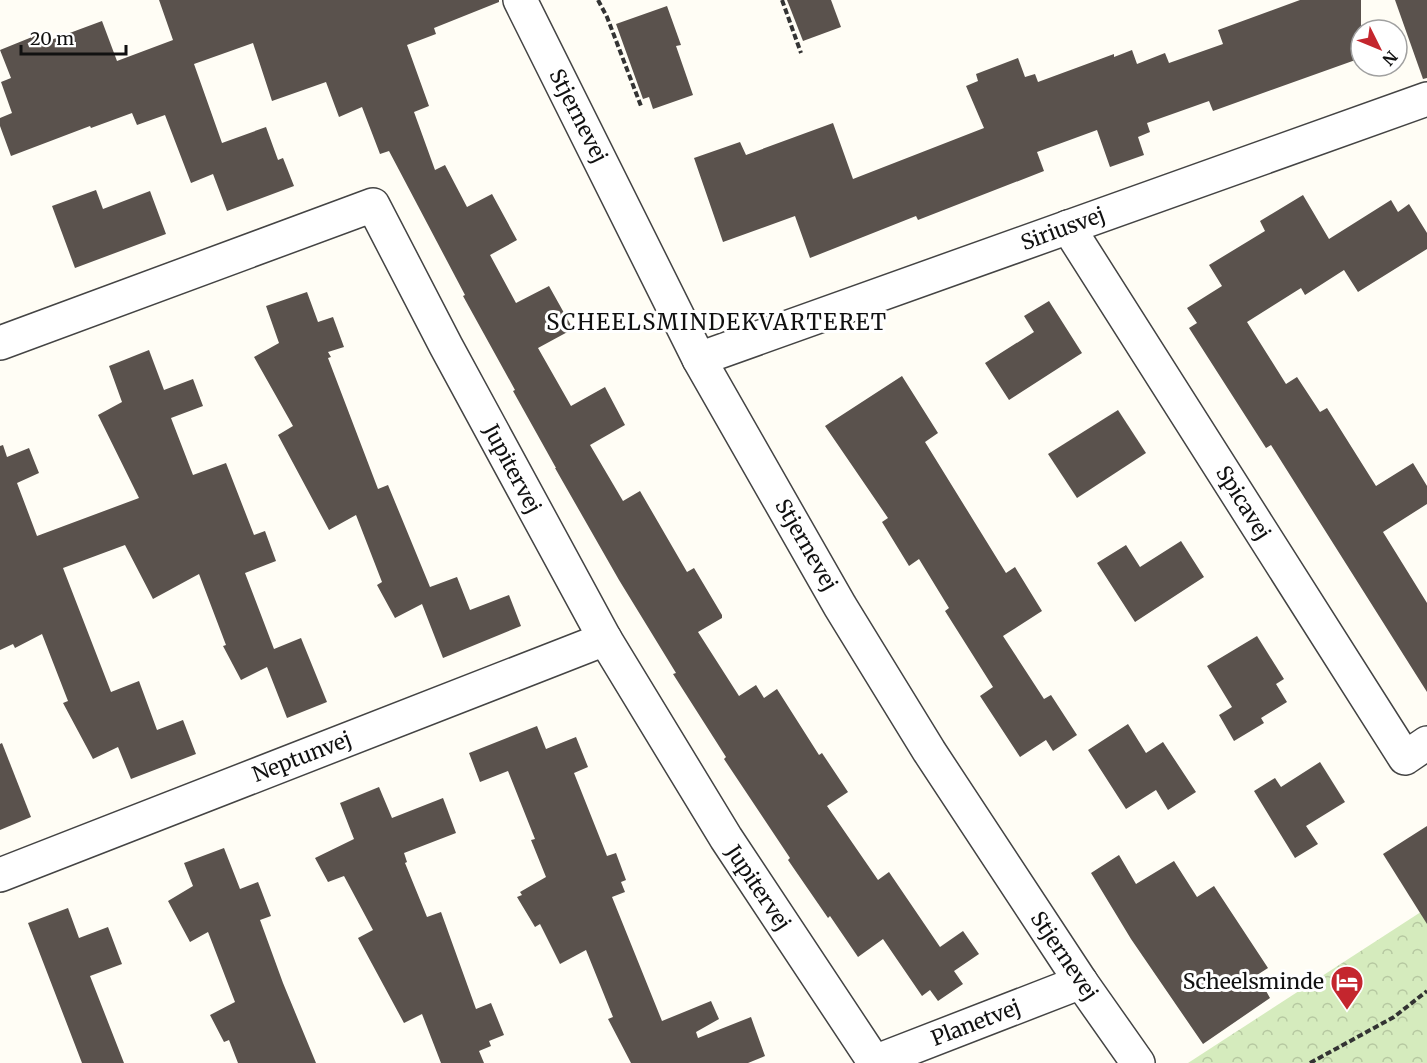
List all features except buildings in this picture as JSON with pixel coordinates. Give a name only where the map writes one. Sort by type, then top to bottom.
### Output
[{"type":"street","name":"Stjernevej","points":[[520,0],[699,358],[845,614],[929,751],[1081,982],[1138,1063]]},
{"type":"street","name":"Siriusvej","points":[[699,358],[1427,99]]},
{"type":"street","name":"Jupitervej","points":[[0,343],[373,206],[605,639],[726,838],[874,1063]]},
{"type":"street","name":"Spicavej","points":[[1068,227],[1405,758],[1427,743]]},
{"type":"street","name":"Neptunvej","points":[[0,875],[605,639]]},
{"type":"street","name":"Planetvej","points":[[874,1063],[1081,982]]},
{"type":"path","points":[[598,0],[607,17],[641,105]]},
{"type":"path","points":[[782,0],[801,53]]},
{"type":"path","points":[[1310,1063],[1394,1017],[1427,991]]},
{"type":"green space","name":"Scheelsminde","points":[[1427,908],[1427,1063],[1188,1063]]},
{"type":"place","name":"Scheelsminde","points":[[1347,1011]]},
{"type":"district","name":"SCHEELSMINDEKVARTERET","points":[[717,322]]}]
